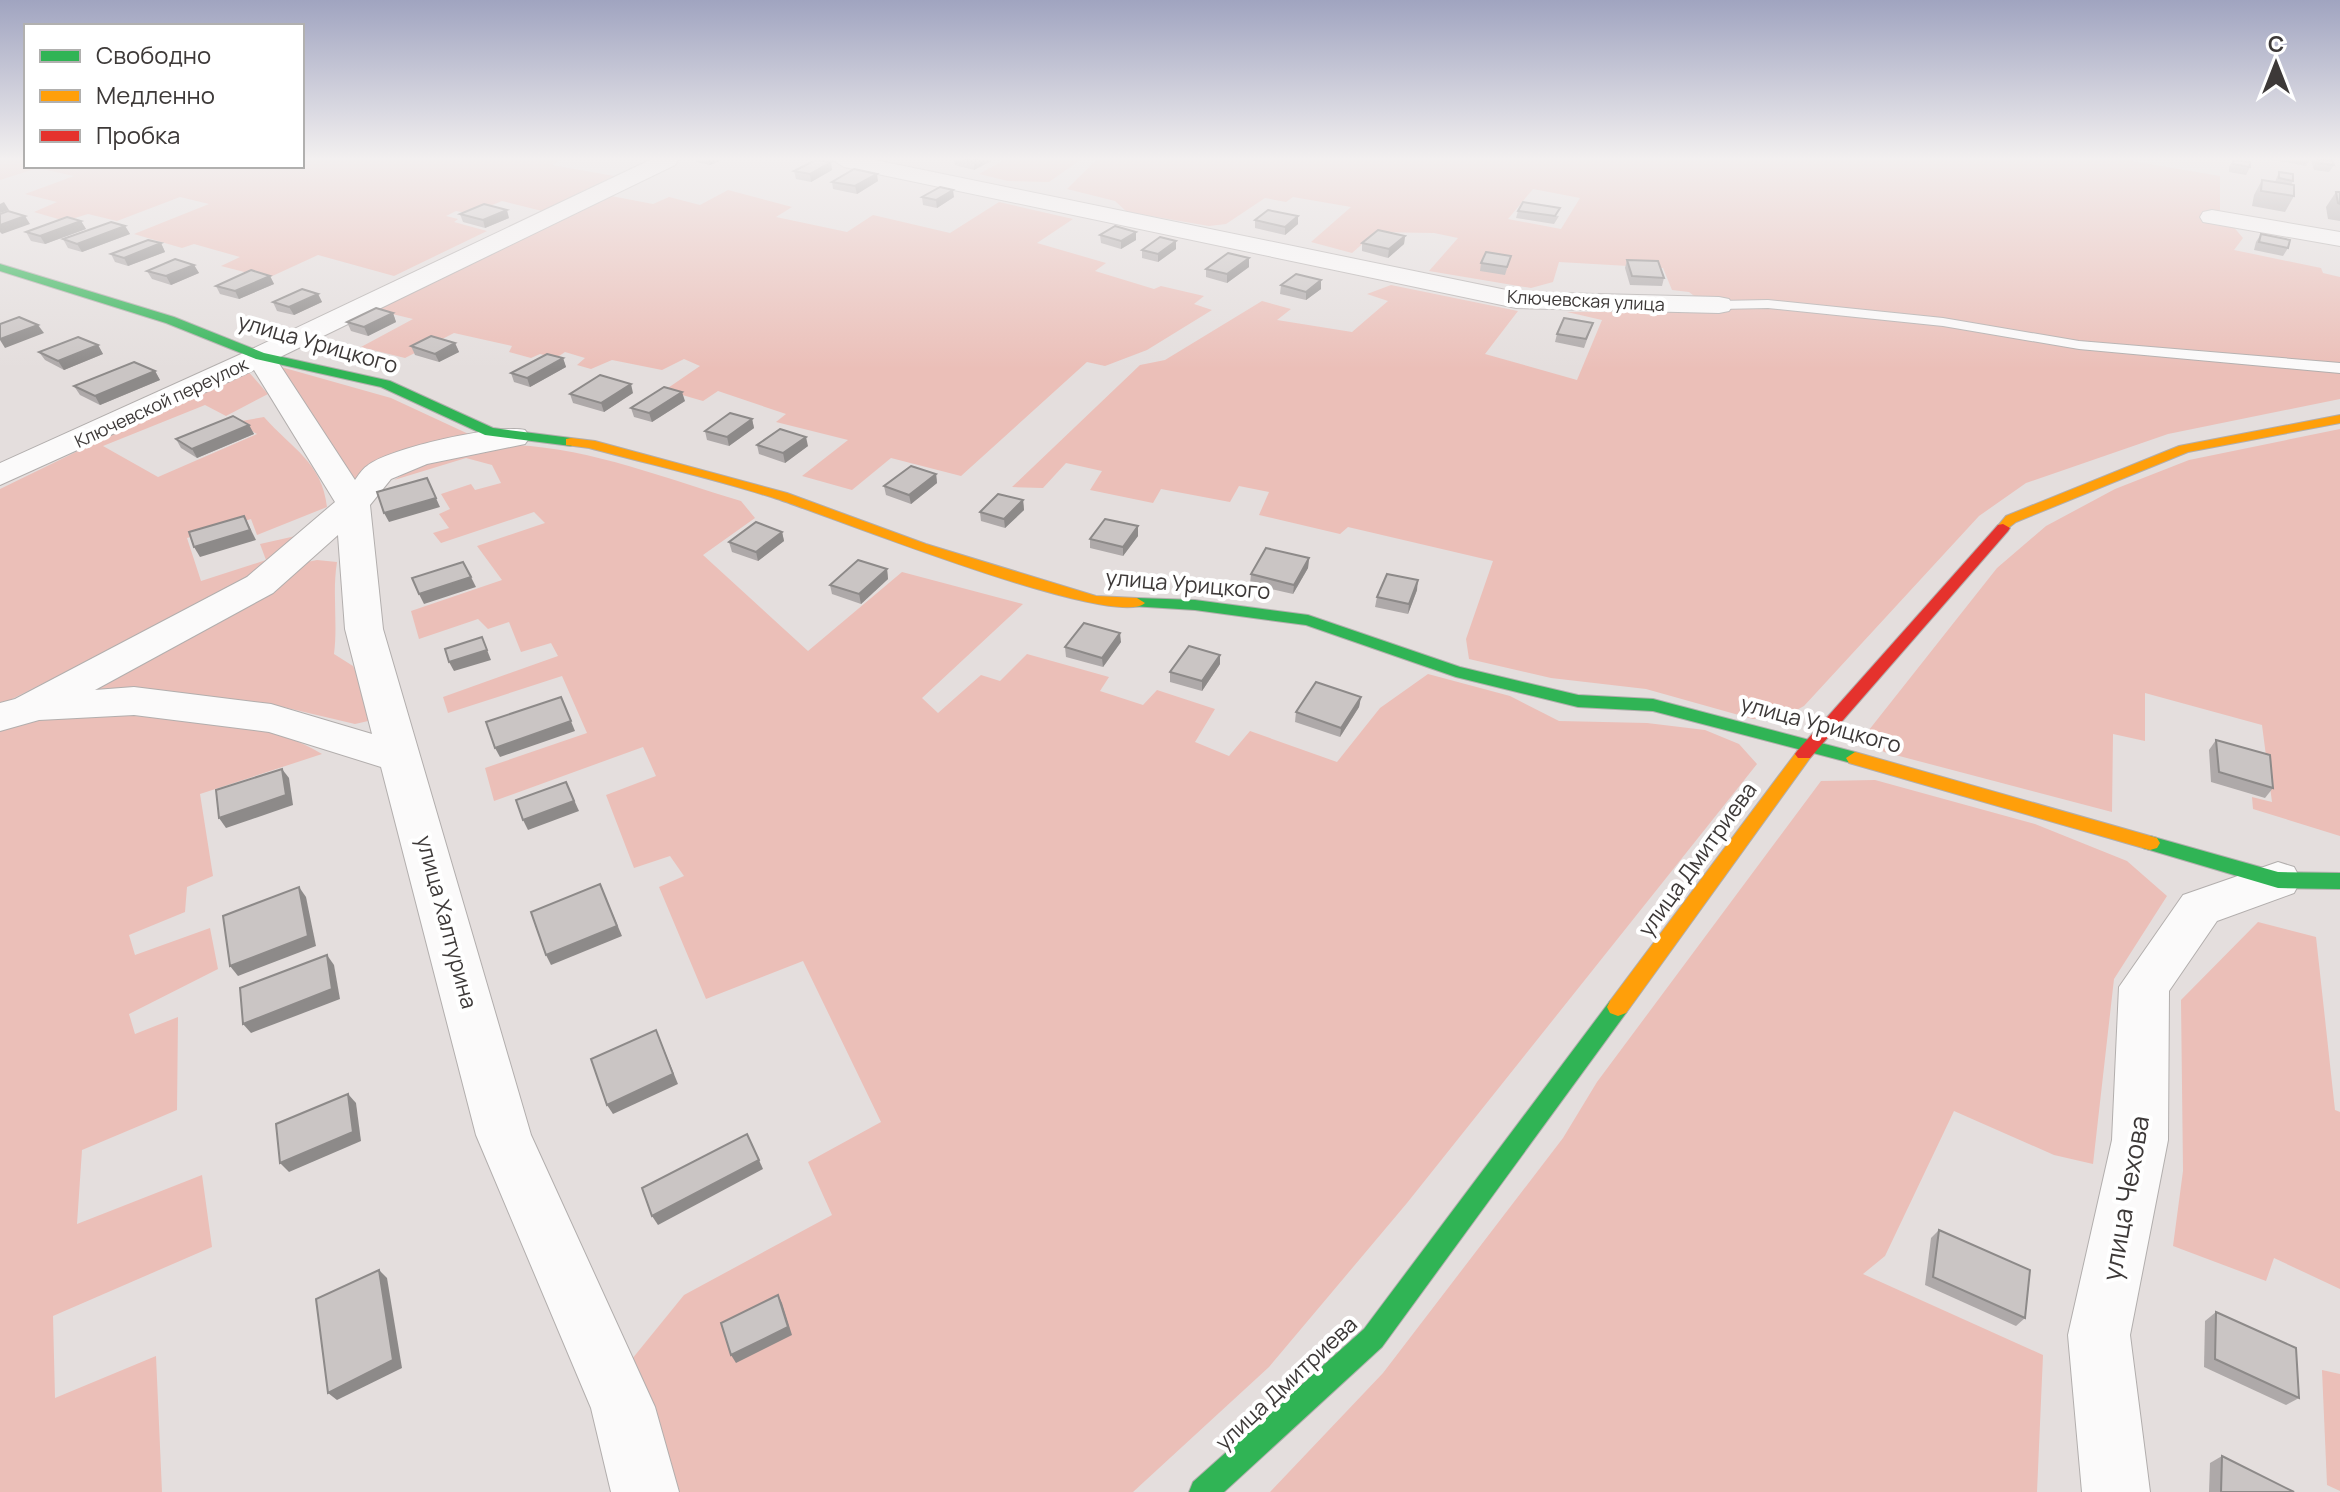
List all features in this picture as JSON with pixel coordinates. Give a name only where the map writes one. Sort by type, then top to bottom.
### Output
[{"type":"street","name":"Ключевской переулок","points":[[0,475],[260,356],[522,230]]},
{"type":"street","name":"Ключевская улица","points":[[1178,230],[1516,300],[1719,305]]},
{"type":"street","points":[[2285,230],[2340,239]]},
{"type":"street","name":"улица Урицкого","points":[[0,267],[170,320],[260,356],[385,384],[490,432],[590,444],[782,496],[921,547],[1095,601],[1195,605],[1308,620],[1456,671],[1578,701],[1653,705],[1811,745],[2278,880],[2340,881]]},
{"type":"street","name":"улица Халтурина","points":[[260,356],[353,504],[364,629],[504,1135],[623,1407],[645,1492]]},
{"type":"street","name":"улица Дмитриева","points":[[1203,1492],[1373,1338],[1811,745],[2011,519],[2184,449],[2340,419]]},
{"type":"street","points":[[14,713],[260,585],[353,504],[379,472],[416,457],[457,446],[514,437]]},
{"type":"street","points":[[14,713],[134,701],[271,718],[402,758]]},
{"type":"street","name":"улица Чехова","points":[[2116,1492],[2099,1335],[2140,1140],[2144,987],[2200,908],[2278,880]]},
{"type":"lane","points":[[1719,305],[1784,306],[1943,322],[2079,345],[2340,368]]},
{"type":"shaded area","points":[[145,230],[487,231],[394,276],[318,255],[268,278],[221,266],[240,257],[194,244],[182,248],[134,234]]},
{"type":"shaded area","points":[[542,230],[936,230],[950,233],[955,230],[1057,230],[1037,243],[1106,263],[1095,271],[1154,289],[1161,286],[1204,296],[1194,304],[1212,310],[1147,350],[1105,366],[1087,362],[961,476],[891,458],[852,490],[802,476],[848,440],[776,422],[786,414],[718,391],[703,401],[665,390],[700,366],[684,359],[662,370],[612,360],[591,369],[577,365],[585,358],[565,352],[556,358],[540,354],[531,358],[509,352],[512,346],[454,333],[405,358],[361,347],[413,319],[376,310]]},
{"type":"shaded area","points":[[1325,230],[2236,230],[2243,238],[2234,250],[2321,268],[2323,273],[2340,277],[2340,399],[2168,434],[2026,483],[1979,516],[1804,706],[1784,717],[1753,719],[1646,689],[1551,678],[1469,659],[1466,639],[1493,561],[1348,527],[1340,534],[1259,515],[1269,492],[1239,486],[1230,502],[1161,489],[1153,503],[1090,490],[1102,471],[1066,463],[1043,488],[1012,487],[1140,365],[1165,360],[1262,301],[1291,309],[1277,320],[1352,332],[1388,301],[1367,294],[1391,285],[1518,311],[1485,354],[1577,380],[1602,320],[1567,312],[1714,311],[1689,292],[1672,290],[1663,268],[1559,262],[1553,282],[1531,288],[1429,271],[1458,238],[1434,233],[1376,232],[1352,253],[1311,242]]},
{"type":"shaded area","points":[[281,367],[391,398],[475,437],[357,486],[288,383]]},
{"type":"shaded area","points":[[246,369],[268,394],[226,416],[205,405],[103,446],[158,477],[257,434],[236,422],[264,417],[312,467],[319,478],[327,507],[257,535],[251,519],[187,538],[201,581],[266,560],[260,544],[309,533],[264,573],[0,705],[0,489]]},
{"type":"shaded area","points":[[2340,429],[2340,836],[2253,809],[2252,797],[2272,802],[2262,725],[2145,693],[2145,741],[2113,734],[2112,812],[1884,752],[1865,735],[1997,568],[2046,526],[2115,489],[2189,460]]},
{"type":"shaded area","points":[[516,445],[602,459],[741,501],[755,518],[703,555],[808,651],[902,572],[1023,604],[922,698],[938,713],[981,675],[1000,681],[1027,654],[1109,677],[1100,691],[1143,705],[1157,690],[1215,709],[1195,742],[1229,756],[1250,731],[1337,762],[1380,708],[1428,674],[1510,696],[1559,721],[1647,723],[1705,730],[1739,744],[1757,764],[1407,1203],[1269,1367],[1133,1492],[680,1492],[632,1359],[684,1295],[832,1215],[808,1162],[881,1122],[803,961],[706,999],[659,887],[684,876],[670,856],[634,868],[606,795],[656,776],[643,747],[494,801],[485,768],[587,733],[562,676],[448,713],[443,697],[558,656],[551,643],[521,652],[509,622],[488,629],[478,619],[419,639],[411,611],[502,580],[477,546],[545,523],[534,512],[441,543],[433,533],[449,528],[439,514],[450,509],[441,494],[471,484],[475,490],[501,483],[492,465],[466,458],[394,480],[422,463]]},
{"type":"shaded area","points":[[317,560],[337,562],[334,654],[353,666],[377,719],[355,724],[283,707],[172,692],[68,698],[297,564]]},
{"type":"shaded area","points":[[98,713],[241,725],[269,731],[322,754],[200,794],[213,876],[187,887],[185,912],[129,935],[135,955],[210,928],[218,969],[129,1014],[135,1034],[178,1017],[177,1110],[82,1150],[77,1224],[202,1175],[212,1247],[53,1316],[55,1398],[156,1356],[162,1492],[0,1492],[0,729],[52,717]]},
{"type":"shaded area","points":[[1875,780],[2035,824],[2127,861],[2167,896],[2114,979],[2093,1164],[2054,1155],[1954,1111],[1885,1256],[1863,1274],[2043,1355],[2037,1492],[1270,1492],[1383,1373],[1563,1138],[1597,1082],[1821,781]]},
{"type":"shaded area","points":[[2258,922],[2316,937],[2335,1110],[2340,1112],[2340,1289],[2274,1258],[2266,1281],[2173,1246],[2183,1171],[2181,1000]]},
{"type":"shaded area","points":[[2322,1370],[2340,1374],[2340,1491],[2327,1485]]},
{"type":"building","points":[[32,230],[57,230],[40,236],[26,232]]},
{"type":"building","points":[[89,230],[115,230],[77,244],[63,239]]},
{"type":"building","points":[[1109,230],[1136,232],[1121,241],[1100,235]]},
{"type":"building","points":[[1378,230],[1405,236],[1389,249],[1362,243]]},
{"type":"building","points":[[2261,234],[2290,240],[2288,248],[2259,242]]},
{"type":"building","points":[[1160,237],[1176,241],[1158,254],[1142,250]]},
{"type":"building","points":[[148,240],[161,243],[124,258],[111,254]]},
{"type":"building","points":[[1486,252],[1511,256],[1507,267],[1481,263]]},
{"type":"building","points":[[1228,253],[1249,258],[1227,274],[1206,269]]},
{"type":"building","points":[[175,259],[194,265],[166,276],[147,271]]},
{"type":"building","points":[[1627,260],[1658,261],[1664,278],[1632,276]]},
{"type":"building","points":[[251,270],[270,276],[235,291],[216,286]]},
{"type":"building","points":[[1296,274],[1321,280],[1306,292],[1281,285]]},
{"type":"building","points":[[302,289],[318,294],[289,307],[273,302]]},
{"type":"building","points":[[376,308],[393,313],[364,327],[347,322]]},
{"type":"building","points":[[19,317],[38,325],[0,339],[0,324]]},
{"type":"building","points":[[1564,318],[1593,323],[1586,339],[1557,334]]},
{"type":"building","points":[[431,336],[455,343],[435,354],[411,346]]},
{"type":"building","points":[[78,337],[98,345],[58,361],[39,352]]},
{"type":"building","points":[[547,354],[563,358],[527,378],[511,373]]},
{"type":"building","points":[[134,362],[155,371],[95,396],[74,386]]},
{"type":"building","points":[[600,375],[631,384],[601,403],[570,394]]},
{"type":"building","points":[[664,387],[682,392],[649,413],[631,408]]},
{"type":"building","points":[[730,413],[752,419],[727,437],[705,431]]},
{"type":"building","points":[[233,416],[249,425],[192,449],[176,439]]},
{"type":"building","points":[[780,429],[806,437],[783,453],[757,445]]},
{"type":"building","points":[[911,466],[936,474],[909,495],[884,486]]},
{"type":"building","points":[[427,478],[436,498],[384,513],[377,492]]},
{"type":"building","points":[[998,494],[1023,500],[1004,519],[980,512]]},
{"type":"building","points":[[244,516],[250,530],[194,547],[189,532]]},
{"type":"building","points":[[1105,519],[1138,526],[1123,547],[1090,539]]},
{"type":"building","points":[[756,522],[782,532],[756,552],[729,542]]},
{"type":"building","points":[[1266,548],[1309,558],[1294,585],[1251,574]]},
{"type":"building","points":[[858,560],[887,569],[859,594],[830,585]]},
{"type":"building","points":[[463,562],[471,577],[419,594],[412,578]]},
{"type":"building","points":[[1387,574],[1418,580],[1409,604],[1377,597]]},
{"type":"building","points":[[1084,623],[1120,633],[1102,658],[1065,647]]},
{"type":"building","points":[[482,637],[487,650],[449,662],[445,649]]},
{"type":"building","points":[[1189,646],[1220,655],[1202,681],[1170,672]]},
{"type":"building","points":[[1316,682],[1361,697],[1341,728],[1296,712]]},
{"type":"building","points":[[561,697],[571,721],[495,748],[486,722]]},
{"type":"building","points":[[2216,740],[2270,755],[2273,788],[2219,772]]},
{"type":"building","points":[[282,769],[286,795],[219,818],[216,790]]},
{"type":"building","points":[[566,782],[574,801],[523,820],[516,800]]},
{"type":"building","points":[[600,884],[617,926],[546,955],[531,912]]},
{"type":"building","points":[[299,887],[308,936],[230,966],[223,916]]},
{"type":"building","points":[[327,955],[332,989],[243,1024],[240,988]]},
{"type":"building","points":[[656,1030],[673,1074],[607,1105],[591,1059]]},
{"type":"building","points":[[348,1094],[353,1132],[280,1163],[276,1124]]},
{"type":"building","points":[[747,1134],[759,1160],[652,1216],[642,1188]]},
{"type":"building","points":[[1939,1230],[2030,1270],[2025,1318],[1933,1277]]},
{"type":"building","points":[[379,1270],[393,1360],[328,1393],[316,1299]]},
{"type":"building","points":[[778,1295],[788,1327],[731,1355],[721,1323]]},
{"type":"building","points":[[2216,1312],[2296,1348],[2299,1398],[2215,1359]]},
{"type":"building","points":[[2222,1456],[2294,1492],[2221,1492]]},
{"type":"traffic: fast","points":[[0,267],[170,320],[260,356],[385,384],[490,432],[571,442]]},
{"type":"traffic: fast","points":[[1137,603],[1195,605],[1308,620],[1456,671],[1578,701],[1653,705],[1855,758]]},
{"type":"traffic: fast","points":[[2150,843],[2278,880],[2340,881]]},
{"type":"traffic: fast","points":[[1203,1492],[1373,1338],[1618,1007]]},
{"type":"traffic: slow","points":[[2003,528],[2011,519],[2184,449],[2340,419]]},
{"type":"traffic: slow","points":[[571,442],[590,444],[782,496],[921,547],[1095,601],[1137,603]]},
{"type":"traffic: slow","points":[[1618,1007],[1804,754]]},
{"type":"traffic: slow","points":[[1855,758],[2150,843]]},
{"type":"traffic: jam","points":[[1804,754],[2003,528]]}]
